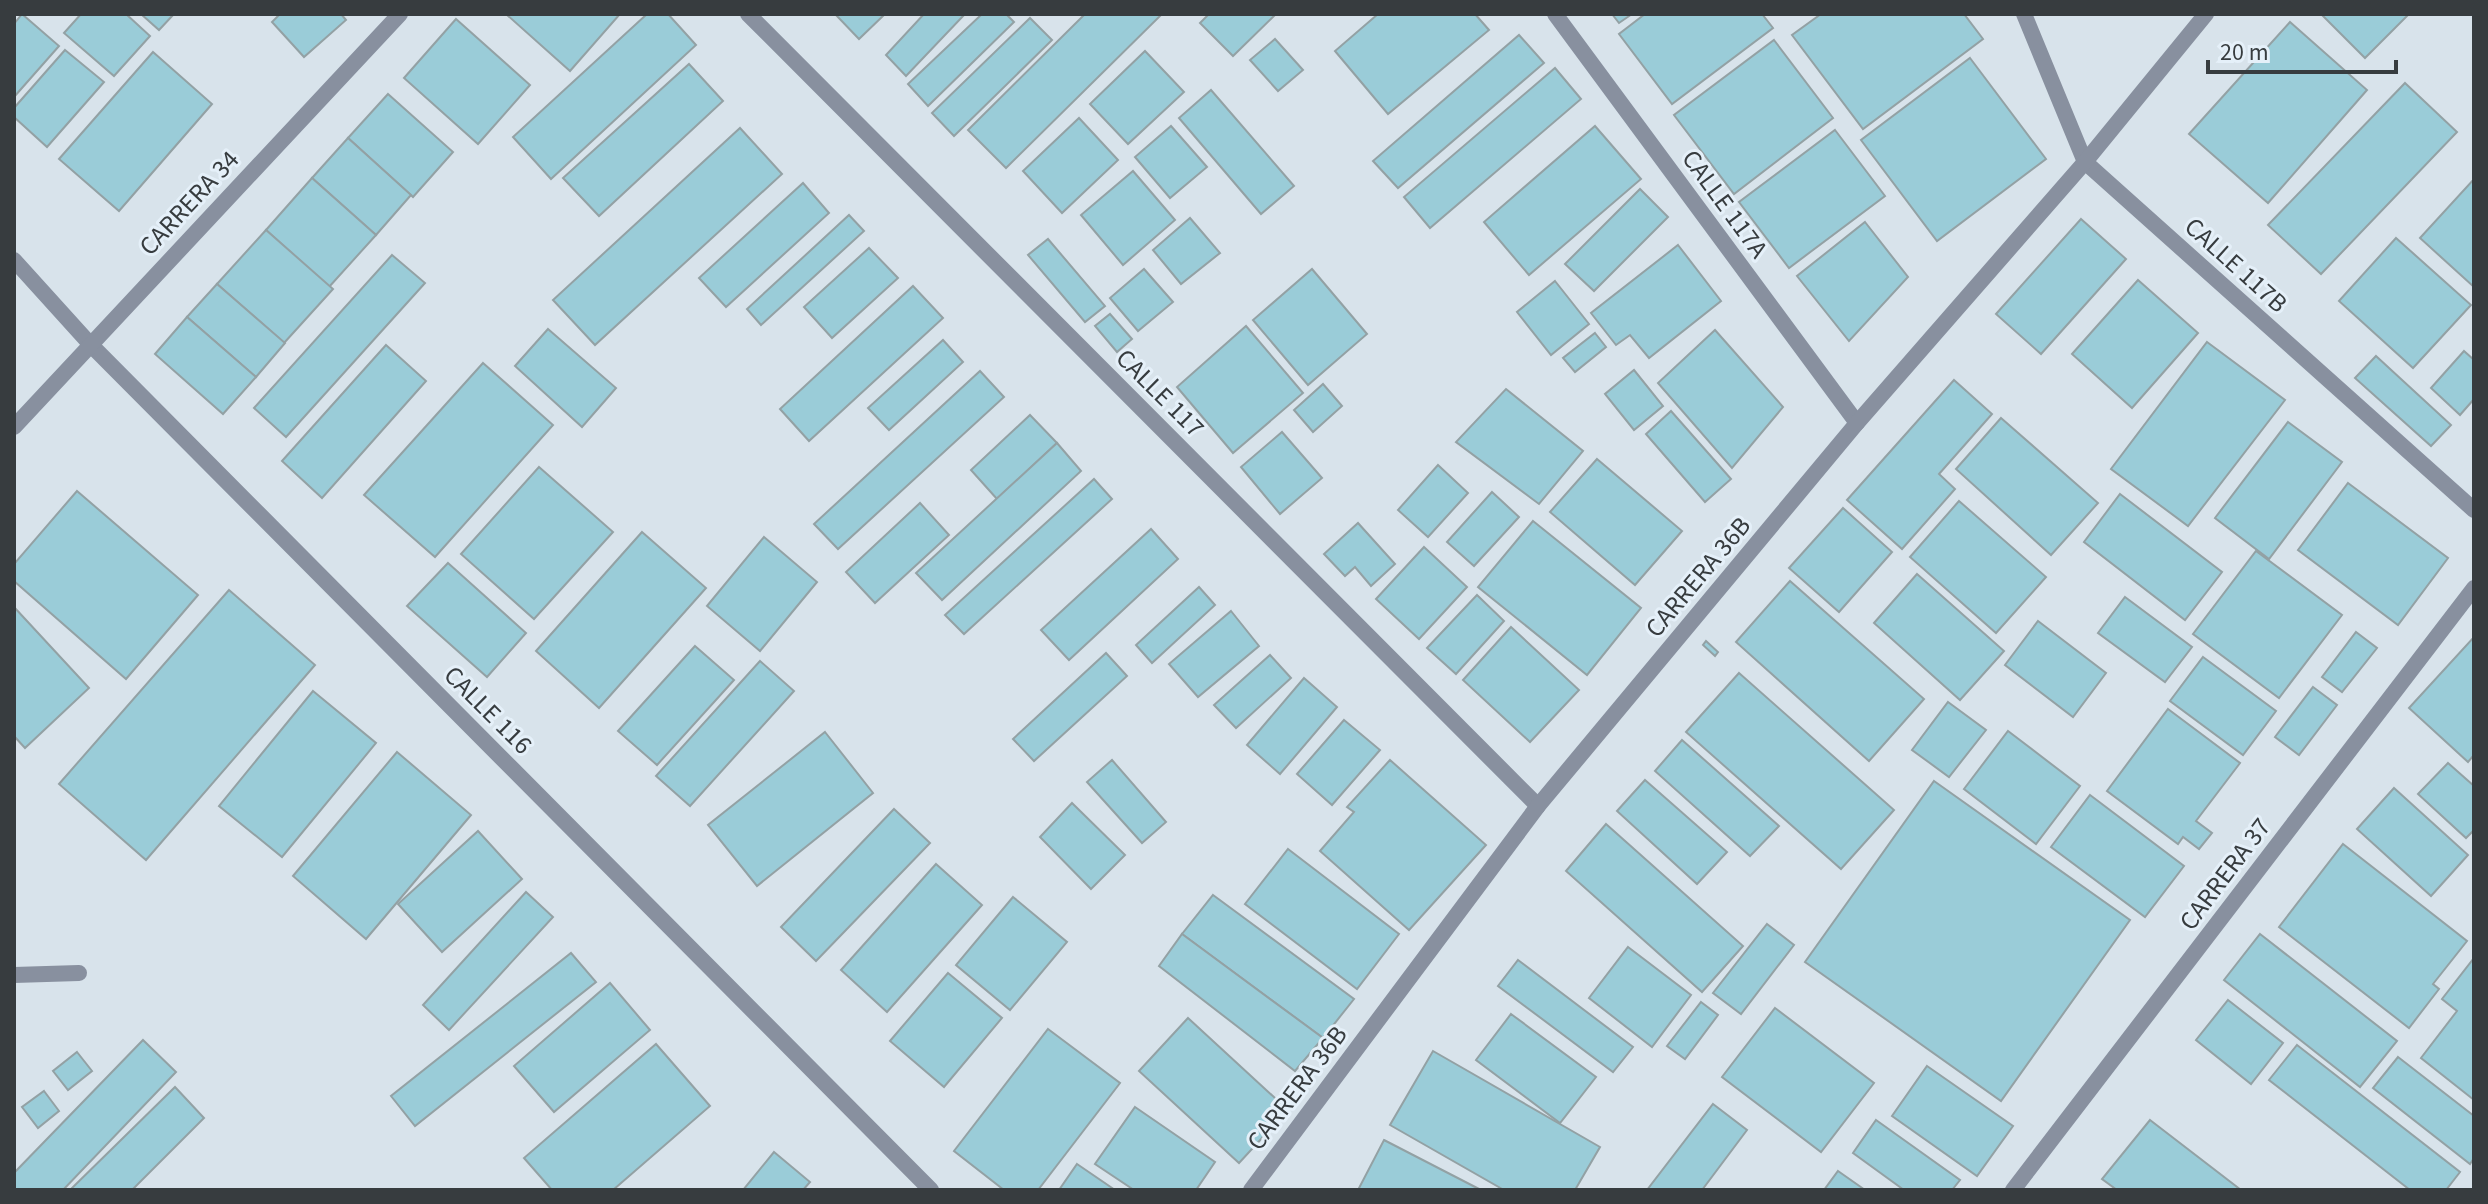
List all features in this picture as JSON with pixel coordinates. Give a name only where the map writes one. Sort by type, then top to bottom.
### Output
[{"type":"street","name":"CARRERA 34","points":[[14,427],[400,14]]},
{"type":"street","name":"CALLE 117","points":[[748,14],[1538,806]]},
{"type":"street","name":"CALLE 117A","points":[[1555,14],[1857,423]]},
{"type":"street","name":"CALLE 117B","points":[[2024,14],[2085,162],[2474,510]]},
{"type":"street","name":"CARRERA 36B","points":[[1251,1190],[1538,806],[1857,423],[2085,162],[2206,14]]},
{"type":"street","name":"CALLE 116","points":[[14,260],[90,344],[931,1190]]},
{"type":"street","name":"CARRERA 37","points":[[2013,1190],[2474,588]]},
{"type":"street","points":[[14,975],[79,973]]},
{"type":"building","points":[[22,14],[59,46],[14,97],[14,24]]},
{"type":"building","points":[[81,14],[126,14],[150,36],[114,76],[64,33]]},
{"type":"building","points":[[141,14],[174,14],[159,30]]},
{"type":"building","points":[[280,14],[341,14],[346,20],[304,57],[272,22]]},
{"type":"building","points":[[506,14],[620,14],[570,71]]},
{"type":"building","points":[[647,14],[668,14],[696,45],[551,179],[513,137]]},
{"type":"building","points":[[835,14],[885,14],[859,39]]},
{"type":"building","points":[[924,14],[965,14],[906,76],[886,55]]},
{"type":"building","points":[[982,14],[1006,14],[1014,22],[928,106],[908,84]]},
{"type":"building","points":[[1085,14],[1162,14],[1006,168],[968,130]]},
{"type":"building","points":[[1209,14],[1276,14],[1233,56],[1200,23]]},
{"type":"building","points":[[1378,14],[1475,14],[1489,30],[1388,114],[1335,51]]},
{"type":"building","points":[[1612,14],[1632,14],[1619,23]]},
{"type":"building","points":[[1645,14],[1762,14],[1773,28],[1672,104],[1619,34]]},
{"type":"building","points":[[1821,14],[1964,14],[1983,39],[1863,129],[1792,35]]},
{"type":"building","points":[[2321,14],[2407,14],[2408,15],[2365,58]]},
{"type":"building","points":[[1030,18],[1052,40],[954,136],[932,113]]},
{"type":"building","points":[[456,19],[530,85],[478,144],[404,78]]},
{"type":"building","points":[[2290,22],[2367,90],[2268,203],[2189,134]]},
{"type":"building","points":[[1519,35],[1544,63],[1398,188],[1373,161]]},
{"type":"building","points":[[1275,39],[1303,70],[1278,91],[1250,60]]},
{"type":"building","points":[[1774,40],[1833,118],[1734,194],[1674,115]]},
{"type":"building","points":[[65,50],[104,82],[47,147],[14,117],[14,108]]},
{"type":"building","points":[[1145,51],[1184,92],[1128,144],[1090,104]]},
{"type":"building","points":[[153,52],[212,104],[119,211],[59,159]]},
{"type":"building","points":[[1970,58],[2046,159],[1937,241],[1861,140]]},
{"type":"building","points":[[689,64],[723,101],[599,216],[563,178]]},
{"type":"building","points":[[1555,68],[1581,99],[1430,228],[1404,197]]},
{"type":"building","points":[[2405,83],[2457,132],[2321,274],[2268,225]]},
{"type":"building","points":[[1211,90],[1294,186],[1261,214],[1179,118]]},
{"type":"building","points":[[388,94],[453,152],[413,197],[348,138]]},
{"type":"building","points":[[1079,118],[1118,160],[1062,213],[1023,171]]},
{"type":"building","points":[[1171,126],[1207,167],[1170,198],[1135,157]]},
{"type":"building","points":[[1595,126],[1641,179],[1529,275],[1484,222]]},
{"type":"building","points":[[740,128],[782,174],[595,345],[553,300]]},
{"type":"building","points":[[1835,130],[1885,196],[1789,268],[1739,202]]},
{"type":"building","points":[[348,138],[411,195],[376,235],[312,178]]},
{"type":"building","points":[[1133,171],[1175,220],[1123,265],[1081,215]]},
{"type":"building","points":[[312,178],[376,235],[329,287],[266,230]]},
{"type":"building","points":[[2474,179],[2474,287],[2420,238]]},
{"type":"building","points":[[803,183],[829,213],[726,307],[699,278]]},
{"type":"building","points":[[1640,189],[1668,217],[1594,291],[1565,264]]},
{"type":"building","points":[[849,215],[864,231],[761,325],[747,309]]},
{"type":"building","points":[[1190,218],[1220,253],[1181,284],[1153,250]]},
{"type":"building","points":[[2081,219],[2126,259],[2041,354],[1996,314]]},
{"type":"building","points":[[1865,222],[1908,277],[1849,341],[1797,276]]},
{"type":"building","points":[[266,230],[333,289],[284,343],[217,284]]},
{"type":"building","points":[[2396,238],[2471,305],[2413,368],[2339,301]]},
{"type":"building","points":[[1048,239],[1105,306],[1085,322],[1028,255]]},
{"type":"building","points":[[1678,245],[1721,301],[1649,358],[1630,335],[1616,345],[1591,313]]},
{"type":"building","points":[[869,248],[898,278],[832,338],[804,307]]},
{"type":"building","points":[[392,255],[425,283],[286,437],[254,408]]},
{"type":"building","points":[[1144,269],[1173,302],[1138,331],[1110,298]]},
{"type":"building","points":[[1312,269],[1367,334],[1308,385],[1253,320]]},
{"type":"building","points":[[2138,280],[2198,333],[2132,408],[2072,354]]},
{"type":"building","points":[[1555,281],[1589,324],[1551,355],[1517,312]]},
{"type":"building","points":[[217,284],[285,343],[256,377],[187,317]]},
{"type":"building","points":[[913,286],[943,318],[809,441],[780,409]]},
{"type":"building","points":[[1110,314],[1132,339],[1117,352],[1095,326]]},
{"type":"building","points":[[187,317],[256,377],[223,414],[155,354]]},
{"type":"building","points":[[1246,326],[1303,393],[1233,453],[1177,387]]},
{"type":"building","points":[[548,329],[616,388],[582,427],[515,366]]},
{"type":"building","points":[[1715,330],[1783,407],[1732,468],[1658,383]]},
{"type":"building","points":[[1595,333],[1606,347],[1575,372],[1563,358]]},
{"type":"building","points":[[943,340],[963,362],[889,430],[868,408]]},
{"type":"building","points":[[2207,342],[2285,400],[2188,526],[2111,469]]},
{"type":"building","points":[[386,345],[426,381],[322,498],[282,461]]},
{"type":"building","points":[[2464,351],[2474,360],[2474,399],[2460,415],[2431,388]]},
{"type":"building","points":[[2376,356],[2451,425],[2431,446],[2355,378]]},
{"type":"building","points":[[483,363],[553,425],[435,557],[364,495]]},
{"type":"building","points":[[1634,370],[1663,406],[1634,430],[1605,394]]},
{"type":"building","points":[[980,371],[1004,397],[838,549],[814,524]]},
{"type":"building","points":[[1954,380],[1992,414],[1939,474],[1955,489],[1902,549],[1847,500]]},
{"type":"building","points":[[1323,384],[1342,406],[1313,432],[1294,410]]},
{"type":"building","points":[[1506,389],[1583,451],[1539,504],[1456,442]]},
{"type":"building","points":[[1671,411],[1731,479],[1705,502],[1646,434]]},
{"type":"building","points":[[1030,415],[1057,443],[997,499],[971,470]]},
{"type":"building","points":[[2001,418],[2098,503],[2051,555],[1956,469]]},
{"type":"building","points":[[2288,422],[2342,462],[2269,559],[2215,518]]},
{"type":"building","points":[[1282,432],[1322,478],[1280,514],[1241,467]]},
{"type":"building","points":[[1057,443],[1081,471],[942,600],[916,573]]},
{"type":"building","points":[[1597,459],[1682,531],[1635,585],[1550,512]]},
{"type":"building","points":[[1438,465],[1468,493],[1428,537],[1398,510]]},
{"type":"building","points":[[539,467],[613,532],[534,619],[461,554]]},
{"type":"building","points":[[1094,479],[1112,499],[964,634],[945,615]]},
{"type":"building","points":[[2348,483],[2448,558],[2398,625],[2298,550]]},
{"type":"building","points":[[77,491],[198,595],[126,679],[14,581],[14,564]]},
{"type":"building","points":[[1492,492],[1519,517],[1474,566],[1447,542]]},
{"type":"building","points":[[2120,494],[2222,572],[2185,620],[2084,542]]},
{"type":"building","points":[[1959,501],[2046,577],[1996,633],[1910,557]]},
{"type":"building","points":[[920,503],[949,535],[875,603],[846,572]]},
{"type":"building","points":[[1843,508],[1892,552],[1839,612],[1789,568]]},
{"type":"building","points":[[1533,521],[1641,608],[1587,675],[1478,587]]},
{"type":"building","points":[[1358,523],[1395,564],[1371,586],[1355,567],[1345,576],[1324,554]]},
{"type":"building","points":[[1151,529],[1178,559],[1069,660],[1041,630]]},
{"type":"building","points":[[642,532],[706,588],[599,708],[536,651]]},
{"type":"building","points":[[764,537],[817,582],[760,651],[707,606]]},
{"type":"building","points":[[1424,547],[1467,587],[1419,639],[1376,599]]},
{"type":"building","points":[[2256,551],[2342,615],[2279,698],[2193,634]]},
{"type":"building","points":[[448,563],[526,633],[487,677],[407,606]]},
{"type":"building","points":[[1917,574],[2004,651],[1960,700],[1874,623]]},
{"type":"building","points":[[1790,581],[1924,699],[1869,761],[1736,642]]},
{"type":"building","points":[[1199,587],[1215,605],[1152,663],[1136,645]]},
{"type":"building","points":[[229,590],[315,665],[146,860],[59,784]]},
{"type":"building","points":[[1477,595],[1504,621],[1456,674],[1427,648]]},
{"type":"building","points":[[2125,597],[2192,647],[2165,682],[2098,633]]},
{"type":"building","points":[[14,607],[89,688],[25,748],[14,736]]},
{"type":"building","points":[[1231,611],[1259,646],[1198,697],[1169,664]]},
{"type":"building","points":[[2038,621],[2106,673],[2073,717],[2005,665]]},
{"type":"building","points":[[1511,627],[1579,690],[1530,742],[1463,680]]},
{"type":"building","points":[[2356,632],[2377,648],[2342,692],[2322,677]]},
{"type":"building","points":[[2474,637],[2474,755],[2468,762],[2409,708]]},
{"type":"building","points":[[1706,641],[1718,652],[1715,656],[1703,645]]},
{"type":"building","points":[[695,646],[734,680],[657,765],[618,731]]},
{"type":"building","points":[[1106,653],[1127,676],[1034,761],[1013,739]]},
{"type":"building","points":[[1270,655],[1291,678],[1236,728],[1214,705]]},
{"type":"building","points":[[2203,657],[2276,711],[2243,755],[2170,701]]},
{"type":"building","points":[[760,661],[794,691],[690,806],[656,776]]},
{"type":"building","points":[[1739,673],[1894,810],[1841,869],[1686,732]]},
{"type":"building","points":[[1304,678],[1337,707],[1280,774],[1247,745]]},
{"type":"building","points":[[2313,687],[2337,705],[2299,755],[2275,737]]},
{"type":"building","points":[[313,691],[376,743],[282,857],[219,806]]},
{"type":"building","points":[[1948,702],[1986,730],[1949,777],[1912,750]]},
{"type":"building","points":[[2168,709],[2240,763],[2196,821],[2212,833],[2199,849],[2183,837],[2178,844],[2107,791]]},
{"type":"building","points":[[1344,720],[1380,750],[1332,805],[1297,774]]},
{"type":"building","points":[[2008,731],[2080,786],[2036,844],[1964,789]]},
{"type":"building","points":[[825,732],[873,793],[757,886],[708,825]]},
{"type":"building","points":[[1682,740],[1779,826],[1750,856],[1655,771]]},
{"type":"building","points":[[397,752],[471,815],[366,939],[293,876]]},
{"type":"building","points":[[1112,760],[1166,822],[1142,843],[1087,782]]},
{"type":"building","points":[[1390,760],[1486,845],[1409,930],[1320,851],[1354,812],[1347,807]]},
{"type":"building","points":[[2448,763],[2474,786],[2474,830],[2466,838],[2418,794]]},
{"type":"building","points":[[1645,780],[1727,852],[1697,884],[1617,811]]},
{"type":"building","points":[[1934,781],[2130,920],[2001,1101],[1805,962]]},
{"type":"building","points":[[2394,788],[2468,855],[2431,896],[2357,829]]},
{"type":"building","points":[[2090,795],[2184,866],[2145,917],[2051,847]]},
{"type":"building","points":[[1072,803],[1125,855],[1091,889],[1040,837]]},
{"type":"building","points":[[894,809],[930,843],[816,961],[781,927]]},
{"type":"building","points":[[1606,824],[1743,946],[1702,992],[1566,871]]},
{"type":"building","points":[[478,831],[522,879],[442,952],[398,904]]},
{"type":"building","points":[[2343,844],[2467,941],[2433,984],[2439,989],[2409,1028],[2279,927]]},
{"type":"building","points":[[1288,849],[1399,934],[1357,989],[1245,904]]},
{"type":"building","points":[[936,864],[982,905],[887,1012],[841,970]]},
{"type":"building","points":[[526,892],[553,917],[449,1030],[423,1005]]},
{"type":"building","points":[[1213,895],[1354,999],[1323,1038],[1182,934]]},
{"type":"building","points":[[1013,897],[1067,942],[1010,1010],[956,965]]},
{"type":"building","points":[[1767,924],[1794,945],[1741,1014],[1713,993]]},
{"type":"building","points":[[1182,934],[1323,1038],[1295,1071],[1159,966]]},
{"type":"building","points":[[2260,934],[2397,1041],[2360,1087],[2224,980]]},
{"type":"building","points":[[1628,947],[1691,995],[1652,1047],[1589,998]]},
{"type":"building","points":[[571,953],[596,982],[415,1126],[391,1096]]},
{"type":"building","points":[[2474,958],[2474,1100],[2421,1058],[2457,1011],[2442,999]]},
{"type":"building","points":[[1518,960],[1633,1047],[1613,1072],[1498,986]]},
{"type":"building","points":[[948,973],[1002,1018],[944,1087],[890,1041]]},
{"type":"building","points":[[610,983],[650,1030],[554,1112],[514,1066]]},
{"type":"building","points":[[2228,1000],[2283,1043],[2251,1084],[2196,1040]]},
{"type":"building","points":[[1701,1002],[1718,1015],[1685,1059],[1667,1046]]},
{"type":"building","points":[[1775,1008],[1874,1083],[1821,1152],[1722,1077]]},
{"type":"building","points":[[1511,1014],[1596,1077],[1560,1123],[1476,1060]]},
{"type":"building","points":[[1188,1018],[1288,1110],[1239,1163],[1139,1071]]},
{"type":"building","points":[[1048,1029],[1120,1083],[1038,1190],[1004,1190],[954,1151]]},
{"type":"building","points":[[143,1040],[176,1072],[63,1190],[14,1190],[14,1173]]},
{"type":"building","points":[[656,1044],[710,1106],[613,1190],[552,1190],[524,1158]]},
{"type":"building","points":[[2297,1045],[2460,1172],[2446,1190],[2410,1190],[2269,1080]]},
{"type":"building","points":[[1433,1051],[1600,1147],[1575,1190],[1504,1190],[1390,1125]]},
{"type":"building","points":[[77,1052],[92,1071],[68,1090],[53,1071]]},
{"type":"building","points":[[2398,1057],[2474,1116],[2474,1158],[2470,1164],[2373,1088]]},
{"type":"building","points":[[1927,1066],[2013,1126],[1977,1176],[1892,1116]]},
{"type":"building","points":[[175,1087],[204,1118],[132,1190],[70,1190]]},
{"type":"building","points":[[44,1091],[59,1111],[38,1128],[22,1107]]},
{"type":"building","points":[[1713,1104],[1747,1130],[1702,1190],[1647,1190]]},
{"type":"building","points":[[1135,1107],[1215,1162],[1196,1190],[1134,1190],[1095,1164]]},
{"type":"building","points":[[1876,1120],[1960,1180],[1952,1190],[1904,1190],[1853,1153]]},
{"type":"building","points":[[2150,1120],[2241,1190],[2117,1190],[2102,1179]]},
{"type":"building","points":[[1384,1140],[1481,1190],[1358,1190]]},
{"type":"building","points":[[774,1152],[810,1182],[803,1190],[743,1190]]},
{"type":"building","points":[[1077,1164],[1115,1190],[1059,1190]]},
{"type":"building","points":[[1838,1171],[1865,1190],[1824,1190]]}]
